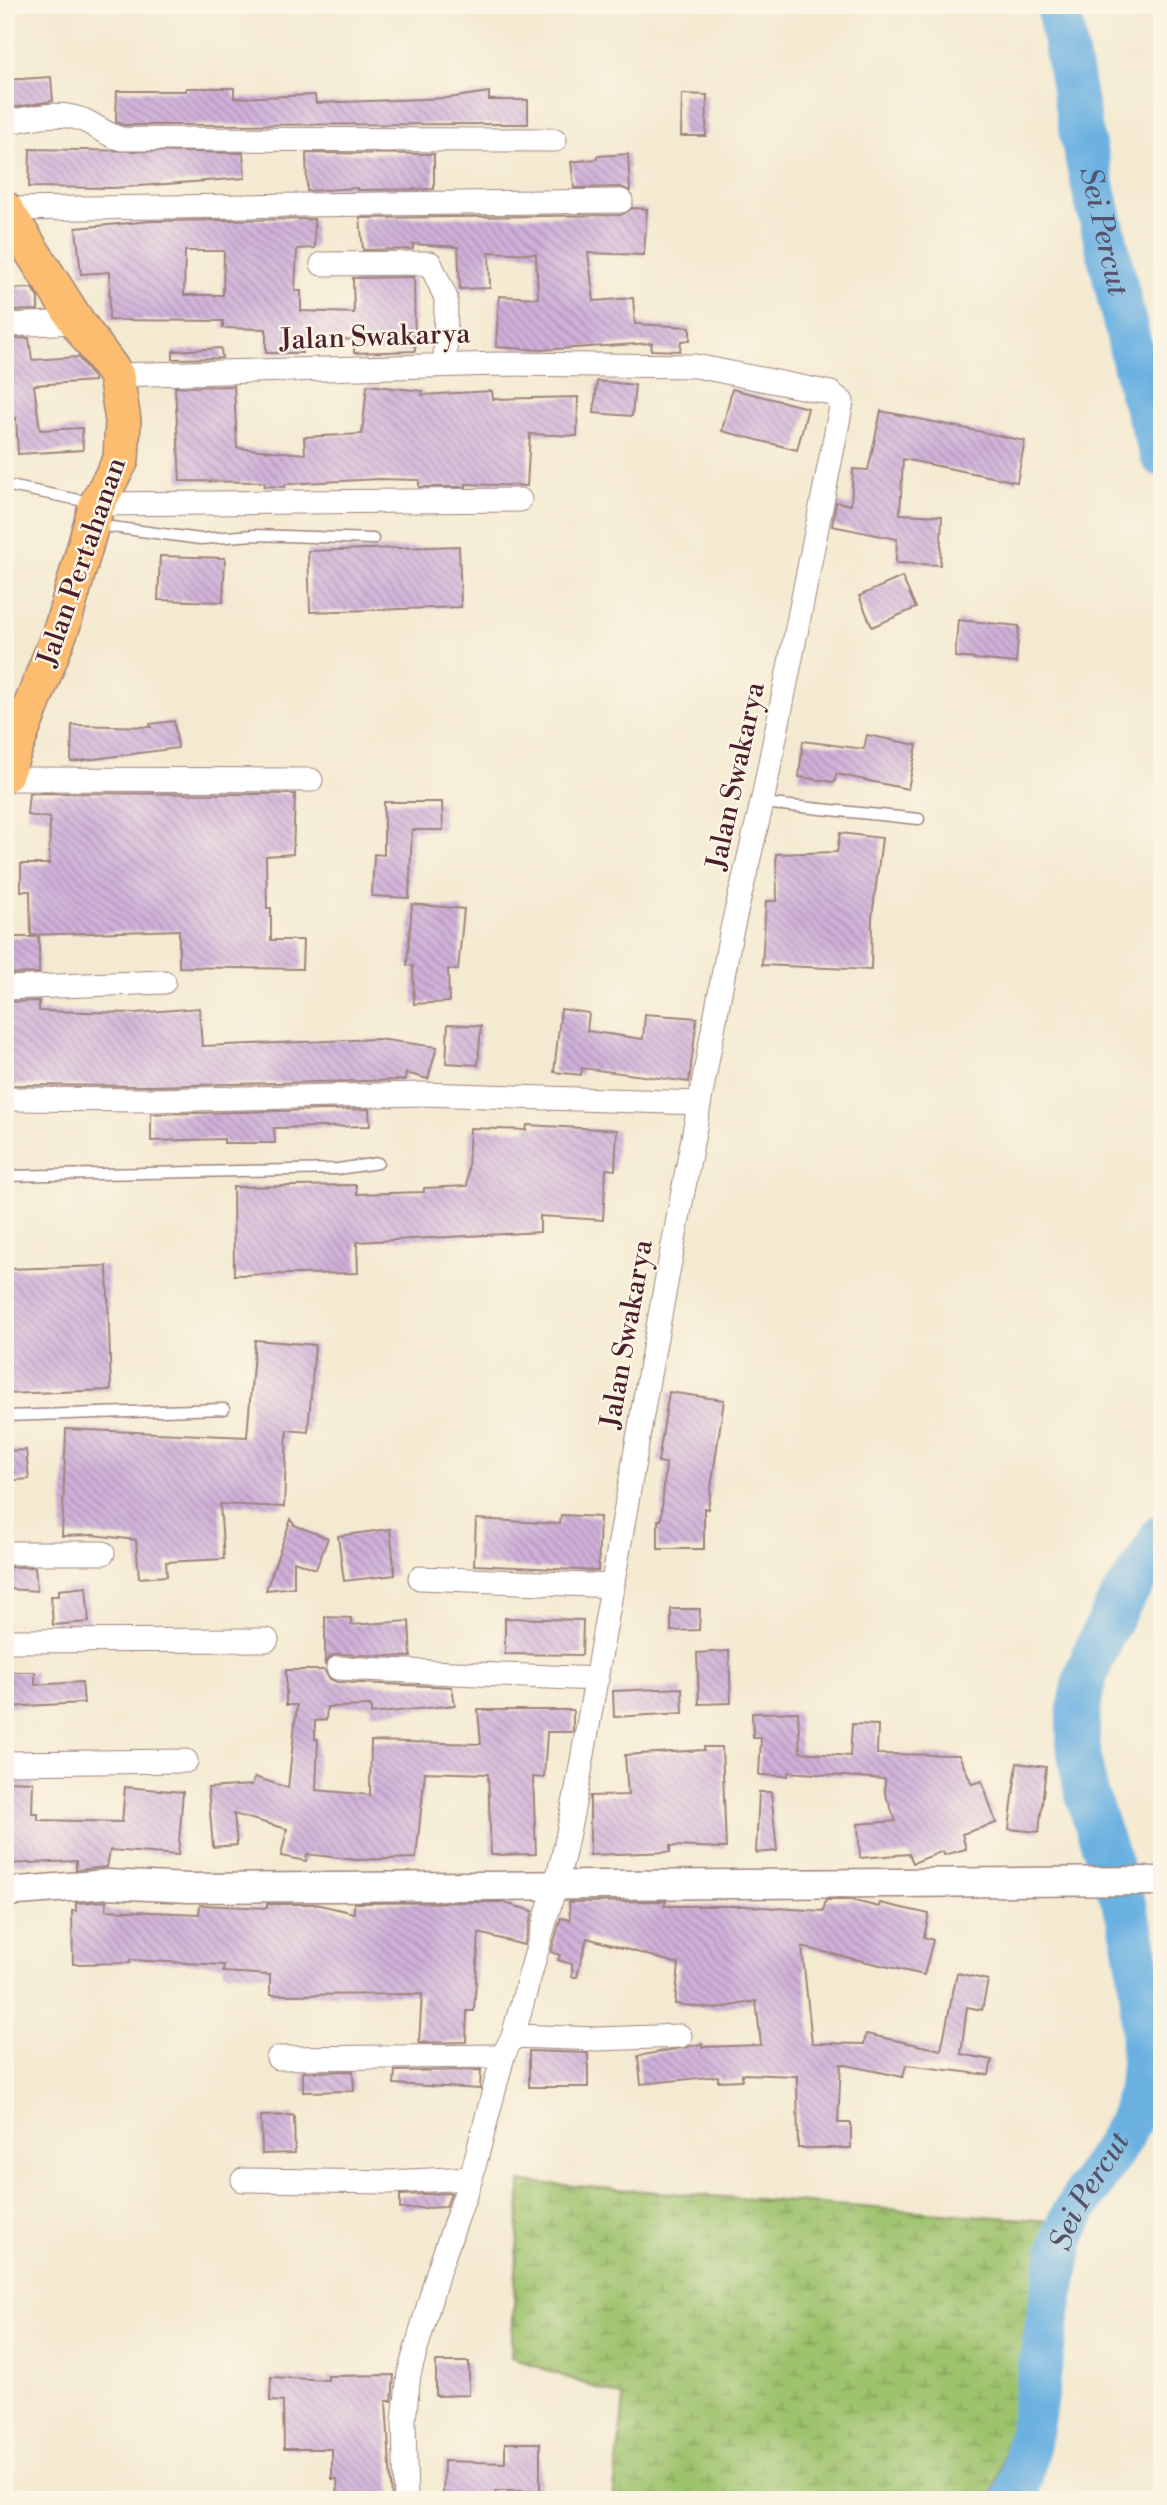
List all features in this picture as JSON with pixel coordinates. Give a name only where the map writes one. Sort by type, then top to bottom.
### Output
[{"type":"main road","name":"Jalan Pertahanan","points":[[5,209],[77,322],[116,375],[123,421],[121,460],[94,514],[63,624],[5,776]]},
{"type":"street","points":[[5,123],[59,115],[83,120],[107,135],[122,139],[555,140]]},
{"type":"street","points":[[5,209],[621,201]]},
{"type":"street","points":[[322,264],[430,263],[446,298],[445,365]]},
{"type":"street","points":[[5,324],[77,322]]},
{"type":"street","name":"Jalan Swakarya","points":[[116,375],[445,365],[696,366],[831,393],[842,402],[762,803],[731,933],[597,1678],[555,1884],[471,2178],[438,2272],[409,2374],[404,2420],[406,2500]]},
{"type":"street","points":[[94,514],[520,500]]},
{"type":"street","points":[[5,776],[311,780]]},
{"type":"street","points":[[5,988],[164,982]]},
{"type":"street","points":[[5,1099],[152,1100],[423,1094],[699,1103]]},
{"type":"street","points":[[5,1553],[103,1553]]},
{"type":"street","points":[[420,1578],[613,1586]]},
{"type":"street","points":[[5,1641],[267,1640]]},
{"type":"street","points":[[338,1668],[597,1678]]},
{"type":"street","points":[[5,1763],[186,1761]]},
{"type":"street","points":[[5,1892],[107,1884],[189,1888],[1162,1881]]},
{"type":"street","points":[[278,2059],[680,2036]]},
{"type":"street","points":[[243,2180],[389,2182],[471,2178]]},
{"type":"lane","points":[[5,485],[94,514],[200,540],[254,535],[373,539]]},
{"type":"lane","points":[[762,803],[919,819]]},
{"type":"lane","points":[[5,1176],[338,1169],[378,1163]]},
{"type":"lane","points":[[5,1416],[224,1409]]},
{"type":"green space","points":[[521,2182],[1064,2222],[992,2500],[613,2500],[624,2398],[511,2357]]},
{"type":"building","points":[[51,77],[53,101],[5,109],[5,80]]},
{"type":"building","points":[[186,88],[234,88],[234,98],[315,95],[316,103],[449,98],[489,92],[489,100],[528,100],[528,124],[124,125],[116,122],[117,91],[186,91]]},
{"type":"building","points":[[682,94],[707,95],[706,136],[681,136]]},
{"type":"building","points":[[30,149],[243,153],[245,178],[113,188],[29,187]]},
{"type":"building","points":[[306,153],[434,154],[434,189],[357,188],[307,191]]},
{"type":"building","points":[[628,154],[630,191],[621,187],[574,188],[571,162],[597,159],[597,156]]},
{"type":"building","points":[[633,208],[647,209],[644,255],[588,253],[594,301],[633,298],[635,324],[690,327],[690,340],[681,341],[680,351],[651,350],[652,343],[541,350],[496,347],[499,296],[538,298],[536,254],[489,252],[490,288],[460,289],[458,247],[413,244],[413,249],[363,250],[360,218],[621,215]]},
{"type":"building","points":[[314,219],[315,248],[297,249],[295,291],[301,291],[301,311],[354,313],[353,278],[414,277],[415,351],[354,353],[354,340],[301,337],[302,353],[266,353],[266,329],[223,328],[223,321],[109,320],[110,272],[81,274],[76,228],[151,221]],"holes":[[[185,251],[224,251],[223,295],[184,295]]]},
{"type":"building","points":[[32,288],[38,298],[38,310],[5,311],[5,289]]},
{"type":"building","points":[[29,338],[32,360],[78,357],[94,379],[34,385],[40,430],[82,428],[83,450],[18,454],[16,418],[5,420],[5,339]]},
{"type":"building","points":[[221,348],[222,358],[173,359],[173,351]]},
{"type":"building","points":[[597,381],[635,385],[632,416],[594,413]]},
{"type":"building","points":[[367,385],[423,391],[422,395],[492,391],[493,399],[578,397],[577,436],[530,434],[527,486],[466,484],[466,487],[419,487],[419,480],[379,479],[285,484],[285,487],[264,486],[265,482],[180,481],[175,387],[234,386],[237,448],[305,454],[304,437],[362,434]]},
{"type":"building","points":[[732,389],[808,408],[797,450],[722,431]]},
{"type":"building","points":[[881,411],[1025,441],[1017,482],[903,459],[900,514],[942,516],[940,565],[896,563],[897,539],[832,526],[836,502],[851,505],[853,469],[868,470]]},
{"type":"building","points":[[459,546],[461,607],[310,612],[308,551]]},
{"type":"building","points":[[160,556],[225,558],[223,602],[158,600]]},
{"type":"building","points":[[902,577],[916,608],[872,627],[859,596]]},
{"type":"building","points":[[958,620],[1019,626],[1016,663],[955,657]]},
{"type":"building","points":[[174,721],[178,748],[71,762],[72,725],[151,727],[150,724]]},
{"type":"building","points":[[867,735],[917,745],[908,789],[836,774],[835,782],[799,777],[803,741],[864,749]]},
{"type":"building","points":[[29,793],[295,794],[293,854],[266,856],[267,908],[271,908],[271,940],[303,940],[302,969],[179,967],[179,930],[31,935],[30,891],[21,891],[21,864],[49,864],[50,818],[27,815]]},
{"type":"building","points":[[384,802],[442,802],[443,830],[412,830],[409,898],[372,896],[374,854],[384,855]]},
{"type":"building","points":[[840,833],[882,838],[872,918],[871,970],[762,965],[766,901],[777,901],[776,854],[837,852]]},
{"type":"building","points":[[412,904],[464,909],[458,970],[448,969],[449,1002],[414,1004],[413,966],[407,965]]},
{"type":"building","points":[[5,937],[39,937],[39,973],[5,974]]},
{"type":"building","points":[[39,1001],[39,1011],[136,1013],[199,1008],[202,1046],[378,1039],[437,1047],[428,1079],[406,1073],[405,1080],[152,1086],[5,1085],[5,1002]]},
{"type":"building","points":[[561,1009],[589,1013],[587,1031],[643,1039],[645,1014],[697,1018],[689,1082],[582,1068],[581,1075],[554,1072]]},
{"type":"building","points":[[448,1024],[481,1026],[478,1065],[446,1063]]},
{"type":"building","points":[[369,1109],[370,1126],[274,1128],[275,1143],[224,1143],[224,1139],[151,1141],[151,1114]]},
{"type":"building","points":[[527,1125],[617,1130],[615,1170],[606,1169],[603,1220],[540,1216],[540,1232],[357,1242],[358,1273],[234,1275],[233,1187],[356,1185],[357,1194],[424,1192],[424,1188],[467,1186],[470,1128],[526,1130]]},
{"type":"building","points":[[107,1266],[111,1390],[5,1394],[5,1269]]},
{"type":"building","points":[[255,1340],[315,1345],[308,1432],[287,1430],[284,1507],[220,1504],[224,1559],[166,1562],[167,1576],[139,1578],[136,1540],[93,1535],[62,1536],[66,1429],[247,1437]]},
{"type":"building","points":[[669,1392],[724,1400],[708,1509],[704,1508],[704,1549],[658,1549],[658,1520],[661,1520],[666,1463],[658,1462]]},
{"type":"building","points":[[26,1450],[29,1479],[5,1481],[5,1451]]},
{"type":"building","points":[[561,1515],[600,1517],[598,1571],[474,1565],[476,1519],[560,1524]]},
{"type":"building","points":[[291,1519],[294,1525],[328,1538],[316,1569],[294,1561],[294,1587],[266,1590]]},
{"type":"building","points":[[390,1529],[395,1575],[344,1581],[338,1536]]},
{"type":"building","points":[[9,1567],[35,1567],[37,1591],[8,1589]]},
{"type":"building","points":[[86,1587],[89,1622],[53,1625],[51,1596],[59,1596],[59,1590]]},
{"type":"building","points":[[671,1609],[700,1609],[699,1630],[671,1631]]},
{"type":"building","points":[[325,1617],[351,1618],[351,1625],[409,1621],[411,1657],[338,1654],[331,1656],[325,1664]]},
{"type":"building","points":[[505,1618],[583,1620],[582,1655],[505,1654]]},
{"type":"building","points":[[729,1651],[731,1703],[699,1704],[697,1653]]},
{"type":"building","points":[[286,1670],[324,1670],[330,1679],[337,1682],[452,1687],[455,1705],[371,1714],[371,1706],[327,1707],[326,1720],[315,1721],[315,1739],[318,1739],[316,1790],[370,1795],[371,1741],[481,1744],[478,1710],[573,1710],[573,1732],[547,1732],[544,1778],[533,1777],[536,1854],[491,1855],[488,1774],[425,1772],[416,1858],[356,1860],[307,1854],[306,1861],[281,1856],[287,1829],[234,1814],[237,1845],[213,1847],[208,1788],[252,1785],[255,1777],[288,1788],[297,1705],[286,1705]]},
{"type":"building","points":[[5,1672],[35,1672],[35,1685],[82,1682],[84,1703],[5,1707]]},
{"type":"building","points":[[682,1688],[683,1713],[614,1717],[613,1691]]},
{"type":"building","points":[[798,1712],[800,1752],[850,1756],[852,1724],[878,1725],[877,1754],[959,1755],[972,1784],[982,1781],[996,1823],[962,1834],[966,1849],[944,1855],[943,1851],[913,1863],[909,1854],[860,1858],[858,1824],[896,1821],[885,1793],[885,1779],[788,1772],[788,1776],[759,1775],[761,1738],[753,1738],[752,1713]]},
{"type":"building","points":[[704,1747],[722,1747],[726,1848],[670,1846],[670,1852],[590,1855],[590,1796],[628,1795],[625,1755],[704,1750]]},
{"type":"building","points":[[1017,1763],[1046,1767],[1039,1832],[1009,1829]]},
{"type":"building","points":[[5,1781],[33,1782],[32,1813],[38,1813],[38,1820],[122,1822],[125,1787],[183,1792],[178,1855],[110,1850],[107,1867],[76,1870],[76,1861],[5,1864]]},
{"type":"building","points":[[759,1792],[771,1792],[777,1851],[756,1853]]},
{"type":"building","points":[[826,1900],[851,1900],[879,1907],[880,1903],[929,1914],[924,1937],[933,1940],[924,1975],[802,1947],[812,2043],[864,2044],[866,2034],[941,2050],[957,1973],[988,1980],[982,2010],[967,2007],[961,2054],[992,2060],[989,2075],[906,2065],[903,2077],[841,2064],[838,2123],[851,2123],[851,2148],[798,2148],[797,2076],[742,2074],[742,2080],[718,2081],[718,2076],[641,2084],[638,2056],[702,2044],[702,2047],[761,2045],[756,2001],[715,2009],[675,2004],[679,1964],[587,1938],[577,1977],[572,1977],[572,1964],[558,1960],[560,1955],[551,1952],[561,1918],[570,1920],[569,1902],[666,1901],[664,1906],[746,1906],[823,1911]]},
{"type":"building","points":[[106,1901],[106,1910],[199,1914],[200,1905],[267,1908],[267,1904],[316,1904],[354,1913],[354,1903],[501,1902],[533,1911],[524,1945],[479,1933],[474,2011],[467,2011],[466,2042],[419,2043],[422,1994],[270,1995],[270,1975],[223,1972],[224,1965],[130,1960],[130,1963],[73,1964],[72,1911],[76,1911],[76,1903]]},
{"type":"building","points":[[529,2051],[588,2053],[588,2087],[529,2087]]},
{"type":"building","points":[[481,2070],[480,2089],[394,2084],[395,2071]]},
{"type":"building","points":[[353,2071],[354,2091],[303,2092],[303,2072]]},
{"type":"building","points":[[294,2115],[295,2153],[262,2154],[261,2116]]},
{"type":"building","points":[[451,2193],[446,2207],[400,2209],[400,2195]]},
{"type":"building","points":[[436,2362],[469,2362],[469,2395],[436,2396]]},
{"type":"building","points":[[394,2375],[392,2401],[386,2401],[392,2500],[338,2500],[337,2479],[332,2479],[332,2449],[284,2449],[283,2402],[270,2401],[271,2377],[328,2380],[328,2376]]},
{"type":"building","points":[[505,2443],[540,2443],[540,2491],[496,2491],[496,2500],[443,2500],[444,2461],[505,2463]]},
{"type":"waterway","name":"Sei Percut","points":[[1058,5],[1082,138],[1140,389],[1162,455]]},
{"type":"waterway","name":"Sei Percut","points":[[1015,2500],[1027,2448],[1048,2317],[1065,2234],[1086,2192],[1122,2135],[1139,2092],[1143,2018],[1136,1952],[1125,1905],[1085,1786],[1079,1755],[1078,1723],[1084,1681],[1102,1636],[1162,1536]]}]
